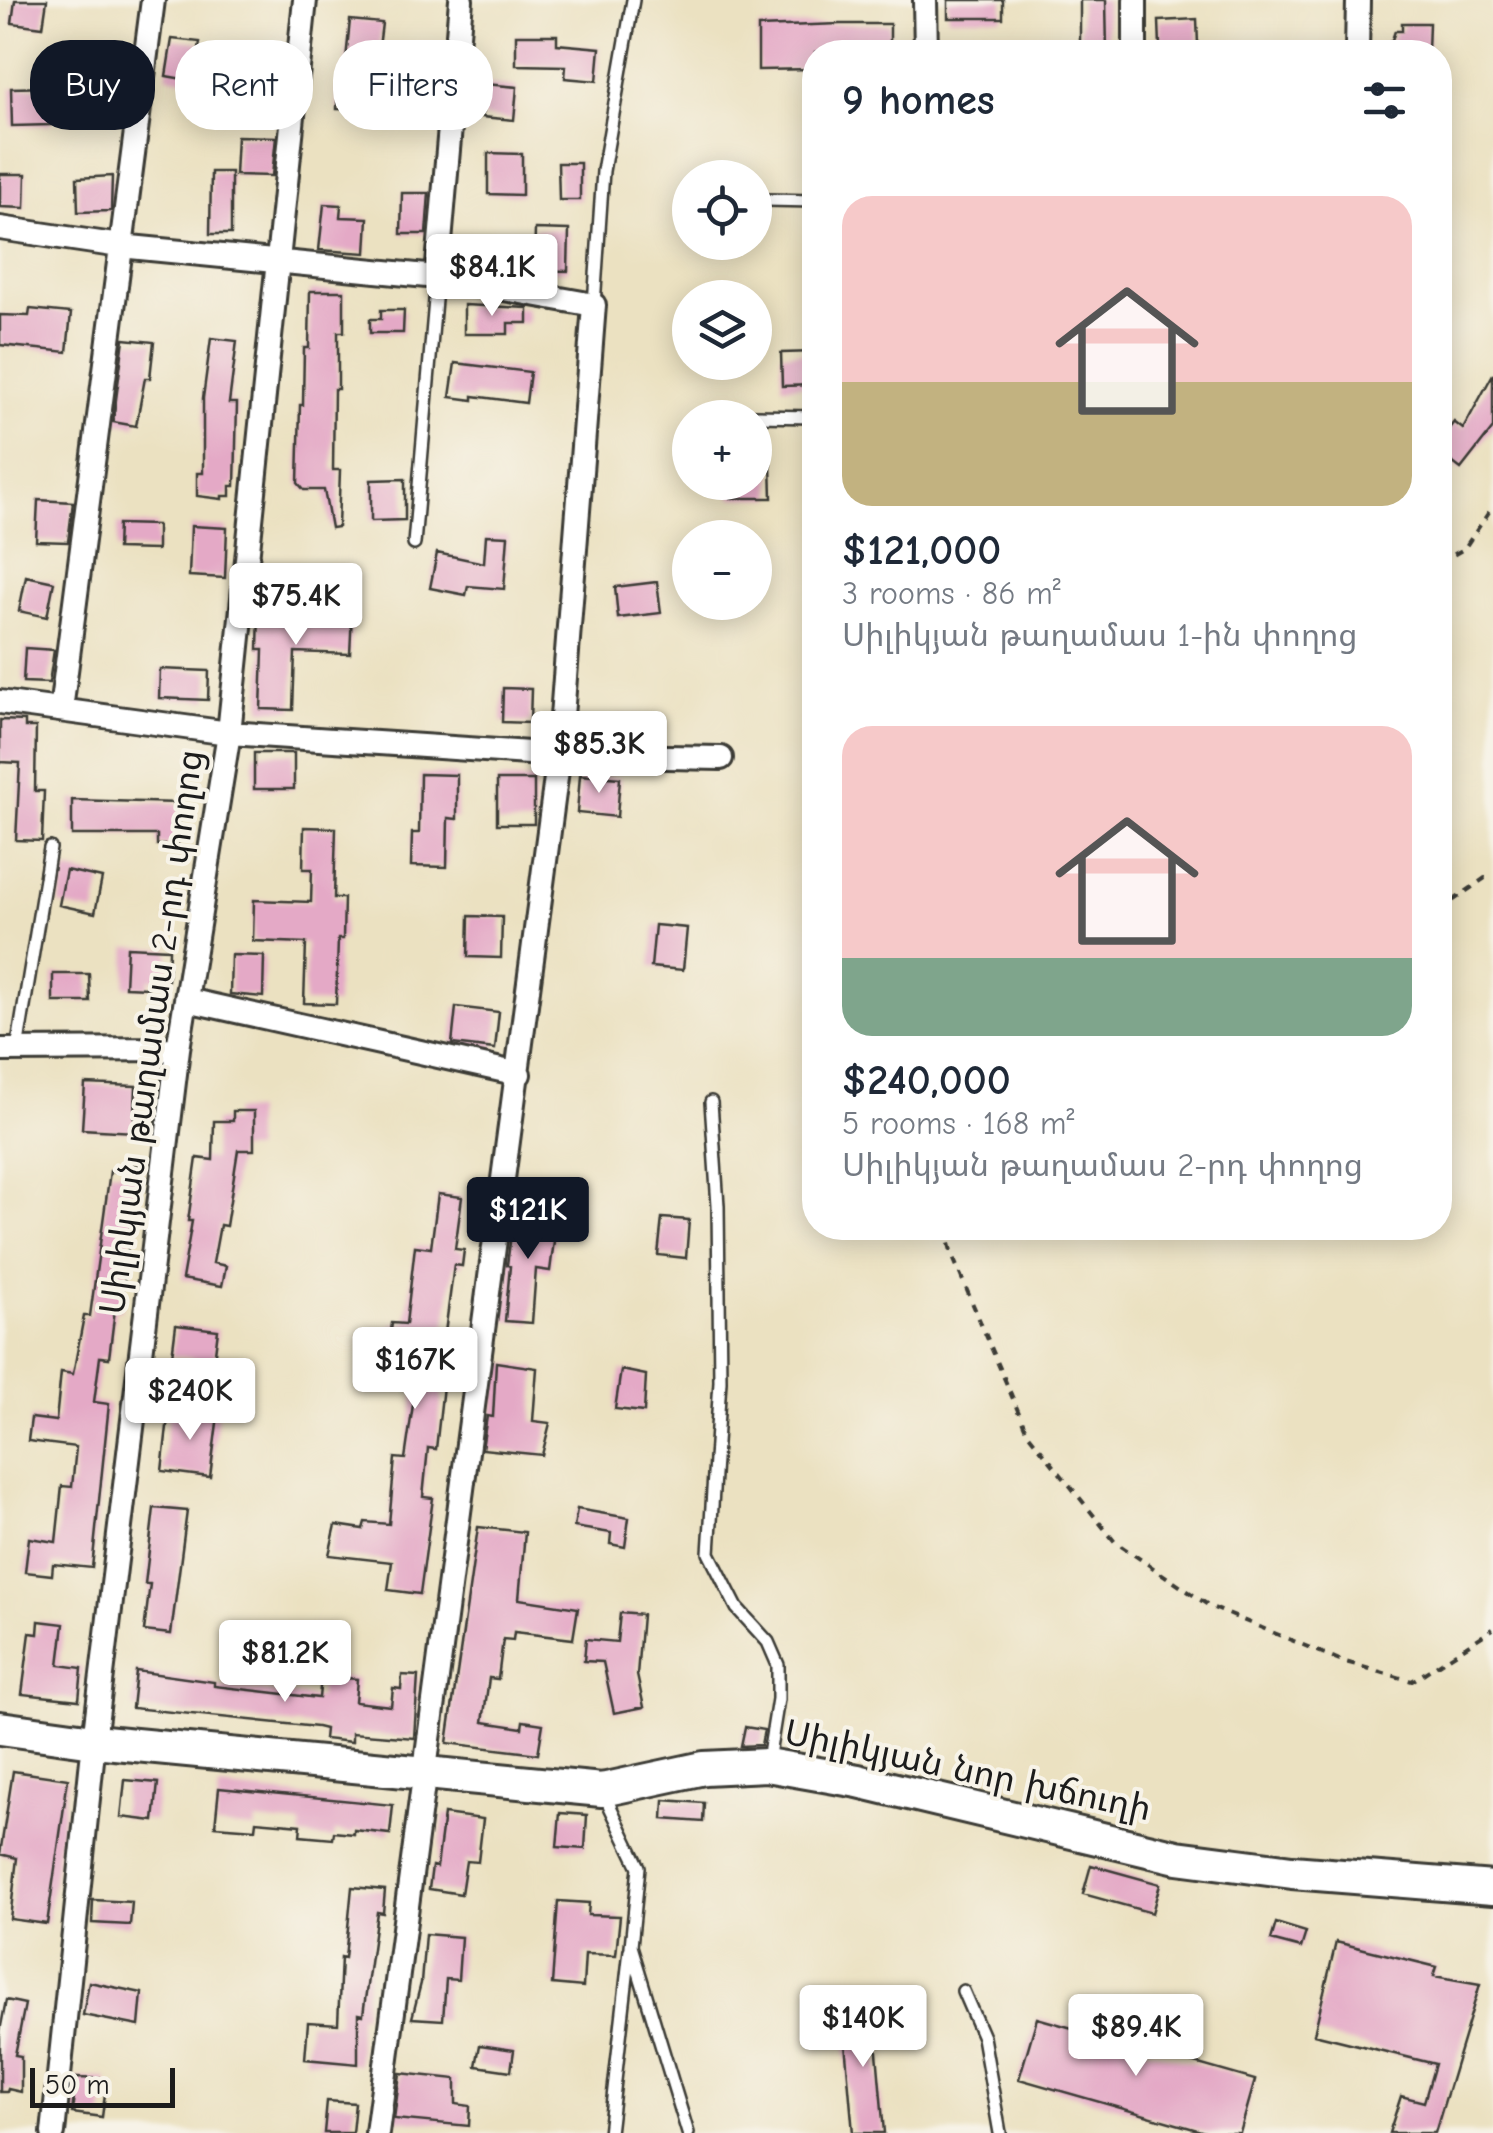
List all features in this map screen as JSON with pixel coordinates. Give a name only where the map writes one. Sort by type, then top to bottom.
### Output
[{"type":"main road","name":"Սիլիկյան նոր խճուղի","points":[[0,1728],[94,1741],[602,1790],[704,1768],[767,1766],[858,1781],[1177,1857],[1292,1872],[1493,1888]]},
{"type":"street","points":[[62,710],[153,0]]},
{"type":"street","name":"Սիլիկյան թաղամաս 2-րդ փողոց","points":[[52,2133],[94,1741],[178,1048],[229,733],[305,0]]},
{"type":"street","points":[[437,277],[461,0]]},
{"type":"street","points":[[925,0],[926,40]]},
{"type":"street","points":[[1135,0],[1135,40]]},
{"type":"street","points":[[1357,40],[1358,0]]},
{"type":"street","points":[[0,228],[120,246],[437,277],[594,305],[559,755],[377,2133]]},
{"type":"street","points":[[0,702],[229,733],[559,755],[722,758]]},
{"type":"street","points":[[187,1000],[519,1074]]},
{"type":"street","points":[[8,1050],[178,1048]]},
{"type":"lane","points":[[594,305],[603,171],[633,0]]},
{"type":"lane","points":[[772,200],[802,201]]},
{"type":"lane","points":[[414,544],[437,277]]},
{"type":"lane","points":[[772,416],[802,417]]},
{"type":"lane","points":[[8,1050],[50,848]]},
{"type":"lane","points":[[710,1102],[718,1206],[720,1381],[709,1553],[738,1608],[768,1642],[778,1665],[778,1699],[767,1766]]},
{"type":"lane","points":[[602,1790],[639,1868],[610,2133]]},
{"type":"lane","points":[[631,1946],[688,2133]]},
{"type":"lane","points":[[963,1991],[983,2037],[1000,2133]]},
{"type":"path","points":[[1452,556],[1464,550],[1493,506]]},
{"type":"path","points":[[1452,902],[1486,878],[1493,879]]},
{"type":"path","points":[[948,1240],[1026,1432],[1114,1542],[1212,1606],[1342,1660],[1412,1681],[1493,1629]]},
{"type":"building","points":[[15,0],[47,0],[43,27],[12,23]]},
{"type":"building","points":[[948,0],[1003,0],[1003,18],[948,18]]},
{"type":"building","points":[[1080,0],[1106,0],[1107,40],[1080,40]]},
{"type":"building","points":[[1197,19],[1198,40],[1160,40],[1159,21]]},
{"type":"building","points":[[350,20],[382,23],[380,40],[348,40]]},
{"type":"building","points":[[1402,23],[1429,23],[1428,40],[1392,40],[1395,31],[1402,31]]},
{"type":"building","points":[[890,24],[890,40],[802,40],[802,69],[758,70],[758,27]]},
{"type":"building","points":[[516,35],[557,35],[557,44],[600,48],[597,81],[565,78],[566,66],[516,65]]},
{"type":"building","points":[[172,39],[181,40],[175,40],[175,78],[166,76]]},
{"type":"building","points":[[493,85],[517,87],[514,120],[493,118]]},
{"type":"building","points":[[11,88],[30,88],[30,126],[12,126]]},
{"type":"building","points":[[237,136],[276,137],[272,176],[235,175]]},
{"type":"building","points":[[488,153],[522,154],[522,195],[488,194]]},
{"type":"building","points":[[558,163],[580,163],[580,200],[559,200]]},
{"type":"building","points":[[211,172],[231,172],[231,234],[210,234]]},
{"type":"building","points":[[0,174],[26,174],[25,208],[0,207]]},
{"type":"building","points":[[112,176],[111,211],[78,212],[77,178]]},
{"type":"building","points":[[402,193],[429,193],[426,234],[401,234]]},
{"type":"building","points":[[324,204],[341,205],[340,217],[368,218],[366,253],[319,250]]},
{"type":"building","points":[[535,229],[569,230],[568,271],[534,270]]},
{"type":"building","points":[[310,291],[344,291],[344,332],[338,332],[338,389],[334,389],[333,470],[340,470],[338,527],[331,528],[324,490],[304,490],[298,483]]},
{"type":"building","points":[[464,305],[528,308],[528,323],[508,323],[508,334],[464,334]]},
{"type":"building","points":[[30,309],[71,313],[67,352],[0,345],[0,315],[29,316]]},
{"type":"building","points":[[381,310],[404,310],[403,333],[370,333],[370,319],[381,319]]},
{"type":"building","points":[[211,338],[237,341],[229,403],[237,403],[235,486],[230,486],[230,496],[222,499],[197,496],[197,473],[203,473],[203,398]]},
{"type":"building","points":[[124,339],[154,342],[150,378],[145,378],[136,426],[113,422]]},
{"type":"building","points":[[802,352],[802,385],[782,386],[781,353]]},
{"type":"building","points":[[455,363],[530,372],[526,403],[450,397]]},
{"type":"building","points":[[1493,374],[1493,428],[1461,469],[1452,462],[1452,425],[1454,422],[1463,429]]},
{"type":"building","points":[[405,479],[405,520],[371,521],[371,480]]},
{"type":"building","points":[[38,500],[73,502],[68,542],[36,541]]},
{"type":"building","points":[[118,524],[157,525],[157,550],[117,549]]},
{"type":"building","points":[[191,526],[227,528],[225,578],[189,576]]},
{"type":"building","points":[[486,535],[508,536],[504,589],[468,586],[466,595],[430,588],[437,553],[484,563]]},
{"type":"building","points":[[26,576],[54,582],[47,617],[19,611]]},
{"type":"building","points":[[657,582],[661,613],[618,618],[615,587]]},
{"type":"building","points":[[259,609],[352,613],[350,654],[295,652],[293,710],[261,709],[263,650],[258,650]]},
{"type":"building","points":[[25,648],[54,650],[49,683],[23,682]]},
{"type":"building","points":[[160,669],[209,671],[208,700],[159,698]]},
{"type":"building","points":[[503,688],[531,689],[530,723],[502,722]]},
{"type":"building","points":[[615,716],[640,716],[640,736],[614,735]]},
{"type":"building","points":[[0,720],[25,721],[25,727],[36,727],[35,791],[44,791],[42,841],[16,840],[20,763],[0,762]]},
{"type":"building","points":[[254,753],[294,753],[294,789],[254,789]]},
{"type":"building","points":[[420,774],[457,775],[457,819],[448,818],[447,867],[411,866],[412,833],[419,833]]},
{"type":"building","points":[[580,775],[620,778],[617,817],[577,813]]},
{"type":"building","points":[[497,780],[534,780],[534,824],[497,824]]},
{"type":"building","points":[[72,800],[179,803],[178,845],[157,845],[157,835],[72,835]]},
{"type":"building","points":[[304,827],[336,828],[334,898],[344,898],[336,1004],[304,1003],[306,943],[253,941],[254,900],[311,902],[312,869],[303,869]]},
{"type":"building","points":[[66,870],[102,878],[95,913],[59,905]]},
{"type":"building","points":[[469,916],[502,917],[501,958],[468,957]]},
{"type":"building","points":[[655,925],[687,928],[683,970],[651,967]]},
{"type":"building","points":[[127,947],[169,949],[168,980],[149,979],[148,988],[125,987]]},
{"type":"building","points":[[231,955],[264,956],[263,997],[230,994]]},
{"type":"building","points":[[53,974],[89,974],[90,1002],[53,1002]]},
{"type":"building","points":[[456,1007],[499,1012],[495,1049],[452,1044]]},
{"type":"building","points":[[85,1084],[136,1086],[134,1132],[82,1129]]},
{"type":"building","points":[[233,1111],[254,1111],[254,1150],[238,1150],[226,1226],[220,1225],[213,1263],[226,1266],[222,1286],[182,1279],[197,1158],[213,1160],[214,1121],[233,1121]]},
{"type":"building","points":[[125,1164],[141,1166],[121,1310],[115,1309],[109,1358],[100,1357],[94,1402],[109,1404],[92,1568],[53,1564],[52,1575],[25,1572],[29,1538],[56,1542],[62,1486],[72,1487],[76,1447],[28,1441],[31,1418],[56,1421],[61,1372],[73,1374],[84,1316],[90,1316],[110,1171],[124,1172]]},
{"type":"building","points":[[438,1194],[462,1197],[455,1249],[464,1250],[462,1266],[454,1265],[438,1385],[443,1386],[436,1449],[428,1448],[423,1497],[433,1498],[420,1594],[388,1590],[392,1562],[329,1555],[336,1525],[363,1529],[365,1522],[389,1524],[395,1458],[405,1459],[420,1357],[388,1352],[392,1323],[406,1324],[415,1246],[431,1248]]},
{"type":"building","points":[[514,1212],[557,1218],[550,1271],[536,1269],[532,1323],[505,1321]]},
{"type":"building","points":[[662,1218],[689,1220],[686,1258],[658,1255]]},
{"type":"building","points":[[176,1325],[218,1330],[214,1361],[172,1356]]},
{"type":"building","points":[[496,1362],[537,1368],[533,1421],[550,1423],[542,1455],[482,1449],[487,1416],[493,1417]]},
{"type":"building","points":[[621,1370],[646,1375],[644,1412],[615,1409]]},
{"type":"building","points":[[169,1409],[218,1415],[210,1477],[162,1471]]},
{"type":"building","points":[[154,1508],[187,1511],[171,1634],[144,1631]]},
{"type":"building","points":[[577,1509],[629,1518],[625,1547],[610,1544],[611,1533],[574,1527]]},
{"type":"building","points":[[478,1527],[525,1532],[519,1599],[578,1608],[573,1639],[514,1632],[513,1640],[503,1639],[498,1679],[489,1678],[483,1722],[522,1728],[523,1721],[543,1724],[538,1754],[447,1743]]},
{"type":"building","points":[[620,1613],[642,1615],[637,1675],[644,1707],[614,1713],[603,1662],[584,1661],[586,1639],[617,1642]]},
{"type":"building","points":[[39,1621],[64,1624],[59,1665],[82,1668],[79,1700],[22,1694],[30,1633],[38,1634]]},
{"type":"building","points":[[136,1671],[214,1682],[214,1686],[319,1698],[321,1676],[357,1679],[355,1702],[391,1706],[393,1688],[401,1689],[402,1675],[418,1676],[414,1738],[352,1733],[352,1742],[324,1739],[325,1729],[317,1727],[132,1708]]},
{"type":"building","points":[[745,1727],[764,1730],[761,1745],[741,1746]]},
{"type":"building","points":[[13,1771],[68,1779],[47,1924],[10,1919],[17,1858],[0,1854]]},
{"type":"building","points":[[125,1780],[158,1783],[154,1821],[121,1817]]},
{"type":"building","points":[[219,1788],[393,1805],[390,1834],[354,1830],[354,1834],[334,1832],[333,1839],[300,1836],[301,1825],[256,1821],[255,1829],[215,1826]]},
{"type":"building","points":[[664,1800],[704,1803],[703,1822],[663,1819]]},
{"type":"building","points":[[560,1813],[587,1815],[585,1849],[557,1847]]},
{"type":"building","points":[[444,1814],[483,1819],[478,1862],[466,1861],[461,1894],[429,1889],[432,1866],[437,1867]]},
{"type":"building","points":[[1091,1865],[1160,1884],[1152,1913],[1083,1894]]},
{"type":"building","points":[[352,1887],[385,1890],[383,1913],[377,1912],[363,2015],[358,2014],[358,2064],[305,2059],[308,2022],[338,2024],[341,1957],[345,1958]]},
{"type":"building","points":[[93,1900],[132,1902],[130,1925],[92,1923]]},
{"type":"building","points":[[558,1901],[589,1903],[588,1915],[620,1916],[616,1955],[585,1954],[583,1987],[552,1984]]},
{"type":"building","points":[[1276,1923],[1306,1932],[1301,1948],[1271,1940]]},
{"type":"building","points":[[425,1934],[461,1937],[458,1980],[446,1979],[443,2020],[412,2018],[421,1983]]},
{"type":"building","points":[[1336,1942],[1437,1967],[1434,1976],[1480,1984],[1435,2133],[1389,2133],[1401,2096],[1424,2102],[1435,2064],[1314,2034]]},
{"type":"building","points":[[89,1982],[142,1993],[139,2026],[83,2015]]},
{"type":"building","points":[[6,2000],[25,2004],[15,2055],[21,2056],[21,2092],[0,2092],[0,2031]]},
{"type":"building","points":[[873,2006],[884,2133],[853,2133],[842,2008]]},
{"type":"building","points":[[1037,2018],[1255,2080],[1240,2133],[1208,2133],[1019,2079]]},
{"type":"building","points":[[480,2045],[514,2050],[511,2071],[476,2066]]},
{"type":"building","points":[[400,2073],[456,2079],[456,2104],[470,2106],[469,2126],[394,2119]]},
{"type":"building","points":[[76,2078],[107,2079],[102,2117],[72,2113]]},
{"type":"building","points":[[327,2101],[355,2103],[352,2133],[324,2133]]}]
